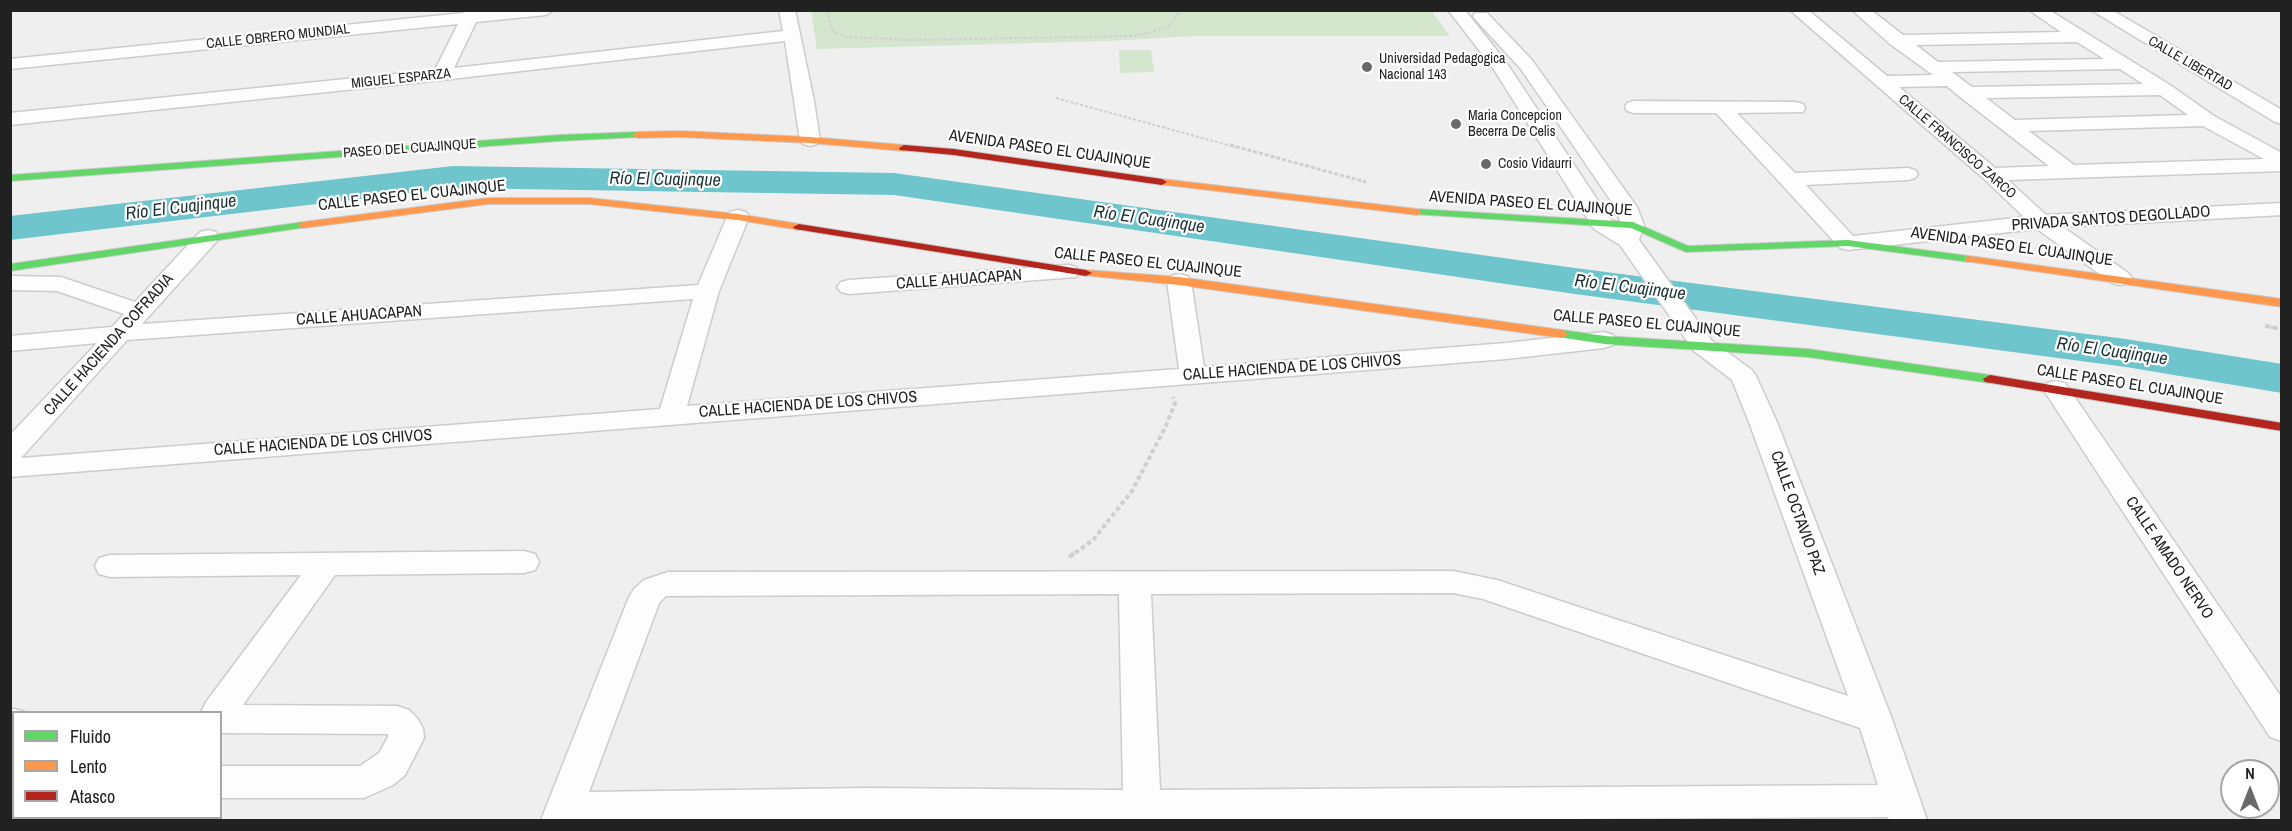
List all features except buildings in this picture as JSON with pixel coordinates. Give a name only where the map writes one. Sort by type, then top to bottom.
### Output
[{"type":"street","name":"CALLE OBRERO MUNDIAL","points":[[10,64],[471,14],[546,10]]},
{"type":"street","points":[[787,10],[805,101],[810,140]]},
{"type":"street","points":[[1456,10],[1500,66],[1602,224]]},
{"type":"street","points":[[1476,10],[1526,64],[1626,207],[1631,233]]},
{"type":"street","name":"CALLE FRANCISCO ZARCO","points":[[1798,10],[1990,174],[2041,222],[2120,278]]},
{"type":"street","points":[[1860,10],[2070,172]]},
{"type":"street","points":[[2037,10],[2164,89],[2207,120],[2282,163]]},
{"type":"street","name":"CALLE LIBERTAD","points":[[2099,10],[2282,118]]},
{"type":"street","points":[[442,75],[471,14]]},
{"type":"street","name":"MIGUEL ESPARZA","points":[[10,119],[442,75],[791,35]]},
{"type":"street","points":[[1896,40],[2080,37]]},
{"type":"street","points":[[1500,66],[1526,64]]},
{"type":"street","points":[[1933,67],[2123,64]]},
{"type":"street","points":[[1883,82],[1951,80]]},
{"type":"street","points":[[1967,93],[2164,89]]},
{"type":"street","points":[[1634,107],[1796,108]]},
{"type":"street","points":[[1721,107],[1848,243]]},
{"type":"street","points":[[2010,126],[2207,120]]},
{"type":"street","name":"PASEO DEL CUAJINQUE","points":[[10,178],[559,138],[679,134],[810,140]]},
{"type":"street","name":"AVENIDA PASEO EL CUAJINQUE","points":[[810,140],[954,152],[1157,181],[1416,212],[1602,224]]},
{"type":"street","points":[[1990,174],[2282,163]]},
{"type":"street","points":[[1789,180],[1908,174]]},
{"type":"street","name":"CALLE PASEO EL CUAJINQUE","points":[[10,268],[208,237],[488,201],[589,201],[738,217],[1069,272],[1179,280],[1605,339],[1697,338],[2055,389],[2282,427]]},
{"type":"street","name":"PRIVADA SANTOS DEGOLLADO","points":[[1848,243],[2041,222],[2282,209]]},
{"type":"street","points":[[671,416],[707,291],[738,217]]},
{"type":"street","name":"CALLE OCTAVIO PAZ","points":[[1602,224],[1631,233],[1644,260],[1697,338],[1743,376],[1763,422],[1874,719],[1905,811]]},
{"type":"street","name":"AVENIDA PASEO EL CUAJINQUE","points":[[1631,233],[1686,249],[1848,243],[2120,278],[2282,303]]},
{"type":"street","name":"CALLE HACIENDA COFRADIA","points":[[10,453],[208,237]]},
{"type":"street","name":"CALLE AHUACAPAN","points":[[849,287],[1069,272]]},
{"type":"street","points":[[1179,280],[1194,375]]},
{"type":"street","points":[[10,284],[46,282],[61,285],[140,312]]},
{"type":"street","name":"CALLE AHUACAPAN","points":[[10,344],[122,333],[707,291]]},
{"type":"street","name":"CALLE HACIENDA DE LOS CHIVOS","points":[[10,468],[1506,351],[1605,339]]},
{"type":"street","name":"CALLE AMADO NERVO","points":[[2055,389],[2282,727]]},
{"type":"street","points":[[110,566],[524,562]]},
{"type":"street","points":[[219,711],[326,564]]},
{"type":"street","points":[[1874,719],[1486,588],[1453,582],[668,584],[655,588],[645,597],[562,815],[869,804],[1473,812],[1905,811]]},
{"type":"street","points":[[1135,584],[1142,806]]},
{"type":"street","points":[[222,719],[397,720],[405,728],[406,738],[392,764],[380,774],[363,782],[222,782]]},
{"type":"path","points":[[827,10],[833,32],[846,37],[910,40],[1136,36],[1168,27],[1178,15],[1175,10]]},
{"type":"path","points":[[1056,98],[1377,185]]},
{"type":"path","points":[[1032,584],[1093,540],[1132,491],[1175,403],[1164,377]]},
{"type":"green space","points":[[1431,10],[1450,36],[1195,36],[1109,41],[817,49],[811,11]]},
{"type":"green space","points":[[1119,50],[1151,50],[1154,72],[1120,73]]},
{"type":"waterway","name":"Río El Cuajinque","points":[[10,228],[453,177],[894,184],[1575,281],[2126,353],[2282,379]]},
{"type":"traffic: fast","points":[[10,178],[559,138],[637,135]]},
{"type":"traffic: fast","points":[[1417,212],[1633,225],[1686,249],[1848,243],[1969,259]]},
{"type":"traffic: fast","points":[[10,268],[303,225]]},
{"type":"traffic: fast","points":[[1562,334],[1605,340],[1808,353],[1990,379]]},
{"type":"traffic: slow","points":[[637,135],[679,134],[810,140],[904,148]]},
{"type":"traffic: slow","points":[[1162,182],[1417,212]]},
{"type":"traffic: slow","points":[[303,225],[488,201],[589,201],[738,217],[799,227]]},
{"type":"traffic: slow","points":[[1969,259],[2282,303]]},
{"type":"traffic: slow","points":[[1086,273],[1179,281],[1562,334]]},
{"type":"traffic: jam","points":[[904,148],[954,152],[1162,182]]},
{"type":"traffic: jam","points":[[799,227],[1086,273]]},
{"type":"traffic: jam","points":[[1990,379],[2282,427]]},
{"type":"place","name":"Universidad Pedagogica Nacional 143","points":[[1367,67]]},
{"type":"place","name":"Maria Concepcion Becerra De Celis","points":[[1456,124]]},
{"type":"place","name":"Cosio Vidaurri","points":[[1486,164]]}]
